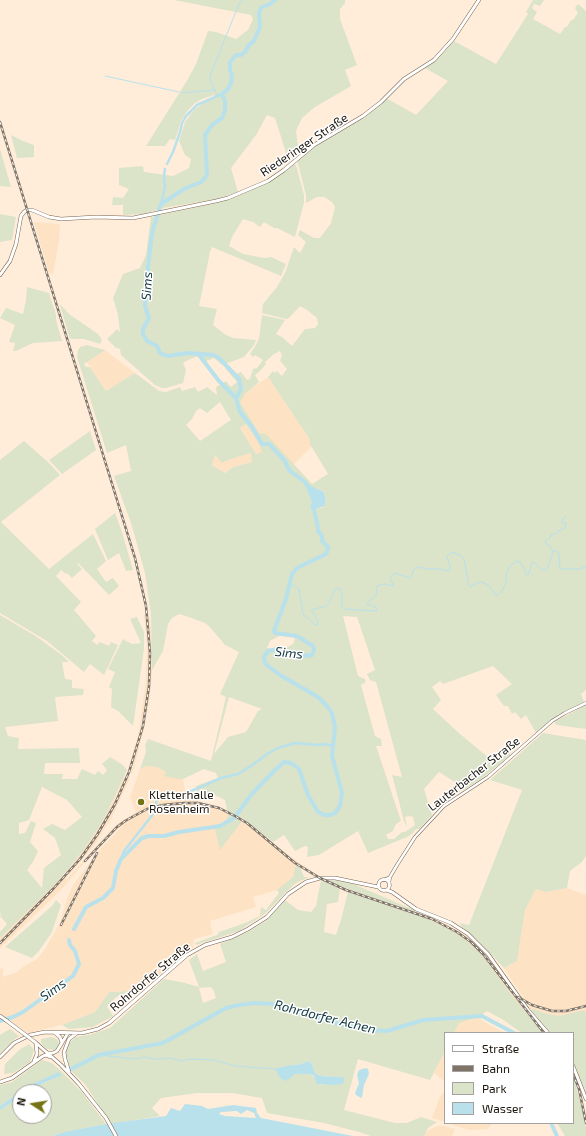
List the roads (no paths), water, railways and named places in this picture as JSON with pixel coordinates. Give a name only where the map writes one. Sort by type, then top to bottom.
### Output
[{"type":"main road","name":"Riederinger Straße","points":[[0,275],[10,261],[14,251],[18,225],[23,213],[27,210],[32,210],[50,217],[61,219],[96,217],[132,218],[228,198],[261,185],[274,177],[314,146],[363,116],[381,102],[404,79],[434,60],[453,39],[479,0]]},
{"type":"main road","name":"Rohrdorfer Straße","points":[[0,1057],[9,1047],[24,1037],[40,1032],[77,1033],[93,1031],[109,1023],[187,955],[205,945],[232,937],[248,929],[267,917],[288,894],[301,884],[313,880],[328,878],[378,887]]},
{"type":"main road","points":[[392,892],[389,885],[384,880],[379,883],[378,887],[381,890],[392,892],[416,909],[460,928],[474,940],[492,959],[528,1010],[547,1032]]},
{"type":"main road","name":"Rohrdorfer Straße","points":[[372,885],[379,883]]},
{"type":"main road","points":[[386,890],[389,885]]},
{"type":"main road","points":[[0,1016],[36,1042],[61,1065],[106,1118],[116,1136]]},
{"type":"main road","points":[[54,1032],[60,1037],[62,1043]]},
{"type":"main road","points":[[48,1053],[57,1051],[69,1033]]},
{"type":"main road","points":[[69,1033],[69,1039],[64,1055],[69,1074]]},
{"type":"main road","points":[[69,1039],[77,1033]]},
{"type":"main road","points":[[33,1062],[37,1054],[36,1042]]},
{"type":"main road","points":[[0,1081],[16,1076],[33,1062],[46,1055],[61,1065]]},
{"type":"main road","points":[[574,1069],[586,1099]]},
{"type":"street","name":"Lauterbacher Straße","points":[[389,885],[390,877],[415,837],[444,806],[488,777],[552,722],[571,710],[586,703]]},
{"type":"street","points":[[384,880],[390,877]]},
{"type":"water","points":[[307,484],[324,492],[326,502],[324,506],[313,510],[310,509],[312,503],[306,487]]},
{"type":"water","points":[[309,1061],[312,1064],[315,1073],[320,1076],[343,1077],[343,1084],[317,1084],[314,1076],[311,1074],[295,1074],[286,1081],[280,1078],[275,1069]]},
{"type":"water","points":[[366,1068],[368,1069],[369,1074],[364,1085],[361,1098],[355,1093],[359,1083],[357,1075],[359,1070]]},
{"type":"water","points":[[59,1072],[61,1076],[42,1084],[32,1084]]},
{"type":"water","points":[[12,1097],[12,1102],[0,1110],[0,1106]]},
{"type":"water","points":[[185,1104],[202,1106],[208,1109],[233,1105],[256,1108],[257,1113],[261,1118],[353,1136],[52,1136],[64,1132],[106,1124],[166,1116],[171,1108],[180,1111]],"holes":[[[247,1110],[254,1113],[256,1118],[225,1116],[219,1114],[221,1112],[237,1111],[241,1114]]]},
{"type":"waterway","points":[[217,95],[210,76],[239,4],[242,0]]},
{"type":"waterway","name":"Sims","points":[[275,0],[262,7],[260,10],[260,27],[254,41],[249,45],[245,52],[241,55],[236,55],[230,62],[230,70],[232,75],[231,83],[228,89],[222,94],[225,101],[225,110],[222,118],[212,125],[205,135],[207,173],[205,178],[201,182],[184,189],[161,204],[152,233],[148,267],[148,289],[145,302],[149,318],[143,329],[143,334],[147,341],[157,346],[160,353],[164,355],[168,356],[187,353],[213,355],[219,358],[239,379],[241,389],[236,398],[240,412],[252,427],[262,444],[269,444],[285,461],[290,471],[305,482],[309,489]]},
{"type":"waterway","points":[[105,76],[179,92]]},
{"type":"waterway","points":[[182,93],[215,90]]},
{"type":"waterway","points":[[167,164],[186,116],[197,105],[222,94]]},
{"type":"waterway","points":[[161,204],[165,187],[165,169]]},
{"type":"waterway","points":[[199,355],[219,381],[236,398]]},
{"type":"waterway","name":"Sims","points":[[313,505],[318,528]]},
{"type":"waterway","points":[[553,551],[545,541],[550,538],[551,535],[556,534],[558,531],[565,528],[566,523],[562,523],[562,520],[566,516]]},
{"type":"waterway","name":"Sims","points":[[74,929],[86,907],[103,898],[113,888],[116,871],[121,859],[142,838],[149,836],[164,836],[179,832],[220,826],[234,818],[251,795],[284,762],[291,763],[299,769],[308,795],[318,812],[324,815],[330,815],[335,813],[340,806],[342,793],[332,756],[335,727],[332,713],[318,697],[280,675],[267,665],[264,657],[268,651],[273,650],[309,656],[312,655],[314,650],[313,646],[297,636],[275,633],[274,631],[286,599],[292,574],[297,568],[326,554],[327,552],[328,547],[322,541],[322,536],[318,531]]},
{"type":"waterway","points":[[290,585],[294,585],[299,589],[303,614],[315,625],[318,624],[318,621],[311,610],[326,606],[336,588],[340,589],[342,592],[342,606],[345,609],[376,611],[377,608],[367,604],[376,596],[377,586],[384,584],[394,586],[390,579],[391,576],[396,573],[409,578],[411,577],[414,569],[418,567],[448,571],[450,570],[450,567],[447,556],[452,552],[462,556],[464,559],[468,584],[470,587],[482,582],[488,585],[497,596],[502,591],[506,582],[506,574],[510,566],[517,561],[521,563],[525,570],[525,574],[528,575],[532,563],[534,562],[542,570],[545,570],[548,567],[553,552],[555,551],[558,552],[560,569],[578,569],[586,567]]},
{"type":"waterway","name":"Sims","points":[[121,859],[124,851],[154,813],[157,798],[189,792],[221,778],[238,774],[278,748],[295,743],[318,745],[325,744],[333,746]]},
{"type":"waterway","name":"Sims","points":[[0,1021],[23,1012],[73,976],[79,964],[75,951],[70,945],[69,940]]},
{"type":"waterway","name":"Rohrdorfer Achen","points":[[71,1069],[99,1055],[163,1043],[226,1008],[254,1003],[275,1004],[339,1024],[368,1030],[387,1031],[423,1020],[482,1016],[512,1032]]},
{"type":"waterway","points":[[99,1055],[135,1059],[146,1057],[153,1059],[170,1058],[182,1061],[189,1059],[214,1060],[235,1066],[275,1069]]},
{"type":"waterway","name":"Rohrdorfer Achen","points":[[551,1124],[557,1136]]},
{"type":"railway","points":[[0,122],[135,558],[146,606],[150,653],[149,686],[143,726],[129,772],[115,804],[97,835],[80,859],[0,943]]},
{"type":"railway","points":[[85,861],[117,827],[147,809],[163,805],[184,803],[198,803],[219,808],[247,823],[295,863],[320,878],[346,890],[432,919],[457,932],[471,942],[483,954],[543,1032]]},
{"type":"railway","points":[[61,925],[97,853]]},
{"type":"railway","points":[[518,997],[532,1005],[552,1011],[566,1011],[586,1006]]},
{"type":"railway","points":[[574,1076],[579,1089],[586,1123]]},
{"type":"place","name":"Kletterhalle Rosenheim","points":[[141,802]]}]
